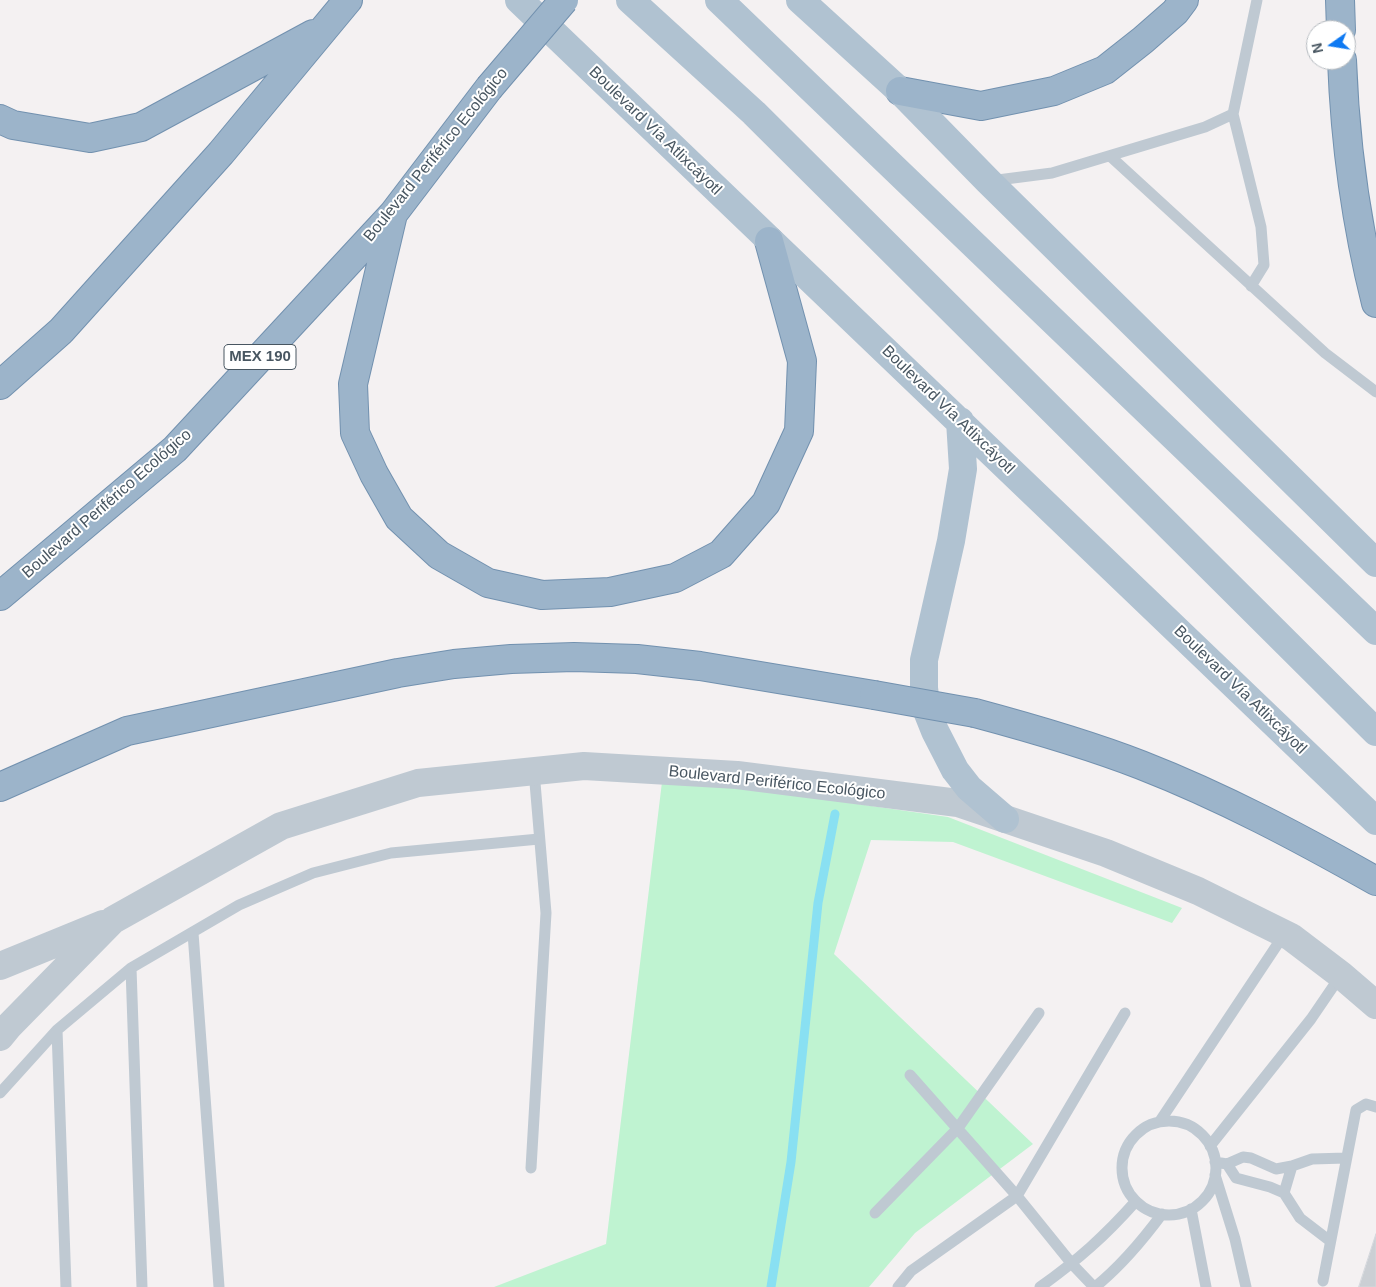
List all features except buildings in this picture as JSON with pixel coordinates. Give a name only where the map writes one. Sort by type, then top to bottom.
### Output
[{"type":"highway","points":[[0,385],[68,324],[221,153],[348,0]]},
{"type":"highway","name":"Boulevard Periférico Ecológico","points":[[0,596],[175,449],[393,214],[489,88],[564,0]]},
{"type":"highway","points":[[900,91],[981,106],[1054,91],[1105,70],[1175,12],[1184,0]]},
{"type":"highway","points":[[1340,0],[1341,20]]},
{"type":"highway","points":[[0,119],[13,125],[90,138],[141,127],[326,27]]},
{"type":"highway","points":[[1343,70],[1352,173],[1362,236],[1376,303]]},
{"type":"highway","points":[[393,214],[353,384],[356,434],[374,474],[399,518],[439,555],[488,582],[542,595],[610,592],[674,578],[721,554],[766,503],[799,431],[802,361],[769,241]]},
{"type":"highway","points":[[0,787],[127,731],[398,673],[454,664],[511,659],[574,656],[637,659],[700,666],[874,695],[975,714],[1033,728],[1090,746],[1159,773],[1244,811],[1325,852],[1376,882]]},
{"type":"main road","name":"Boulevard Vía Atlixcáyotl","points":[[519,0],[769,241],[960,420],[1376,821]]},
{"type":"main road","points":[[630,0],[754,112],[1376,732]]},
{"type":"main road","points":[[719,0],[1376,631]]},
{"type":"main road","points":[[800,0],[900,91],[988,181],[1376,563]]},
{"type":"main road","points":[[960,420],[964,469],[951,541],[924,660],[924,688],[927,711],[935,732],[955,770],[969,788],[1005,819]]},
{"type":"street","name":"Boulevard Periférico Ecológico","points":[[0,1038],[9,1026],[113,920],[281,826],[418,783],[584,766],[737,775],[958,803],[1106,853],[1198,891],[1285,933],[1341,974],[1376,1005]]},
{"type":"street","points":[[0,966],[113,920]]},
{"type":"lane","points":[[1251,286],[1264,265],[1261,227],[1233,114],[1257,0]]},
{"type":"lane","points":[[988,181],[1052,173],[1205,126],[1233,114]]},
{"type":"lane","points":[[1110,156],[1324,353],[1376,392]]},
{"type":"lane","points":[[531,1168],[546,913],[534,771]]},
{"type":"lane","points":[[0,1093],[57,1030],[131,968],[239,905],[313,873],[391,853],[540,839]]},
{"type":"lane","points":[[193,933],[219,1287]]},
{"type":"lane","points":[[1160,1121],[1285,933]]},
{"type":"lane","points":[[131,968],[142,1287]]},
{"type":"lane","points":[[1210,1146],[1312,1019],[1341,974]]},
{"type":"lane","points":[[875,1214],[958,1128],[1039,1013]]},
{"type":"lane","points":[[898,1287],[911,1271],[1017,1196],[1125,1013]]},
{"type":"lane","points":[[57,1030],[66,1287]]},
{"type":"lane","points":[[910,1075],[1017,1196],[1072,1264],[1094,1287],[1110,1275],[1143,1240],[1162,1214]]},
{"type":"lane","points":[[1323,1281],[1356,1110],[1366,1104],[1376,1107]]},
{"type":"lane","points":[[1330,1242],[1300,1218],[1284,1193],[1270,1187],[1236,1178],[1221,1163],[1201,1134],[1189,1126],[1175,1121],[1160,1121],[1147,1126],[1135,1135],[1127,1146],[1122,1161],[1127,1190],[1136,1201],[1148,1210],[1162,1214],[1177,1214],[1191,1210],[1202,1200],[1211,1188],[1221,1163],[1243,1157],[1251,1158],[1276,1169],[1312,1159],[1346,1158]]},
{"type":"lane","points":[[1284,1193],[1292,1166]]},
{"type":"lane","points":[[1215,1174],[1235,1239],[1246,1287]]},
{"type":"lane","points":[[1040,1287],[1072,1264],[1109,1232],[1136,1201]]},
{"type":"lane","points":[[1191,1210],[1206,1287]]},
{"type":"green space","points":[[662,782],[733,786],[948,817],[1182,908],[1172,923],[953,842],[871,840],[834,954],[1033,1144],[915,1233],[869,1287],[494,1287],[606,1244]]},
{"type":"waterway","points":[[771,1287],[791,1162],[818,903],[835,814]]}]
